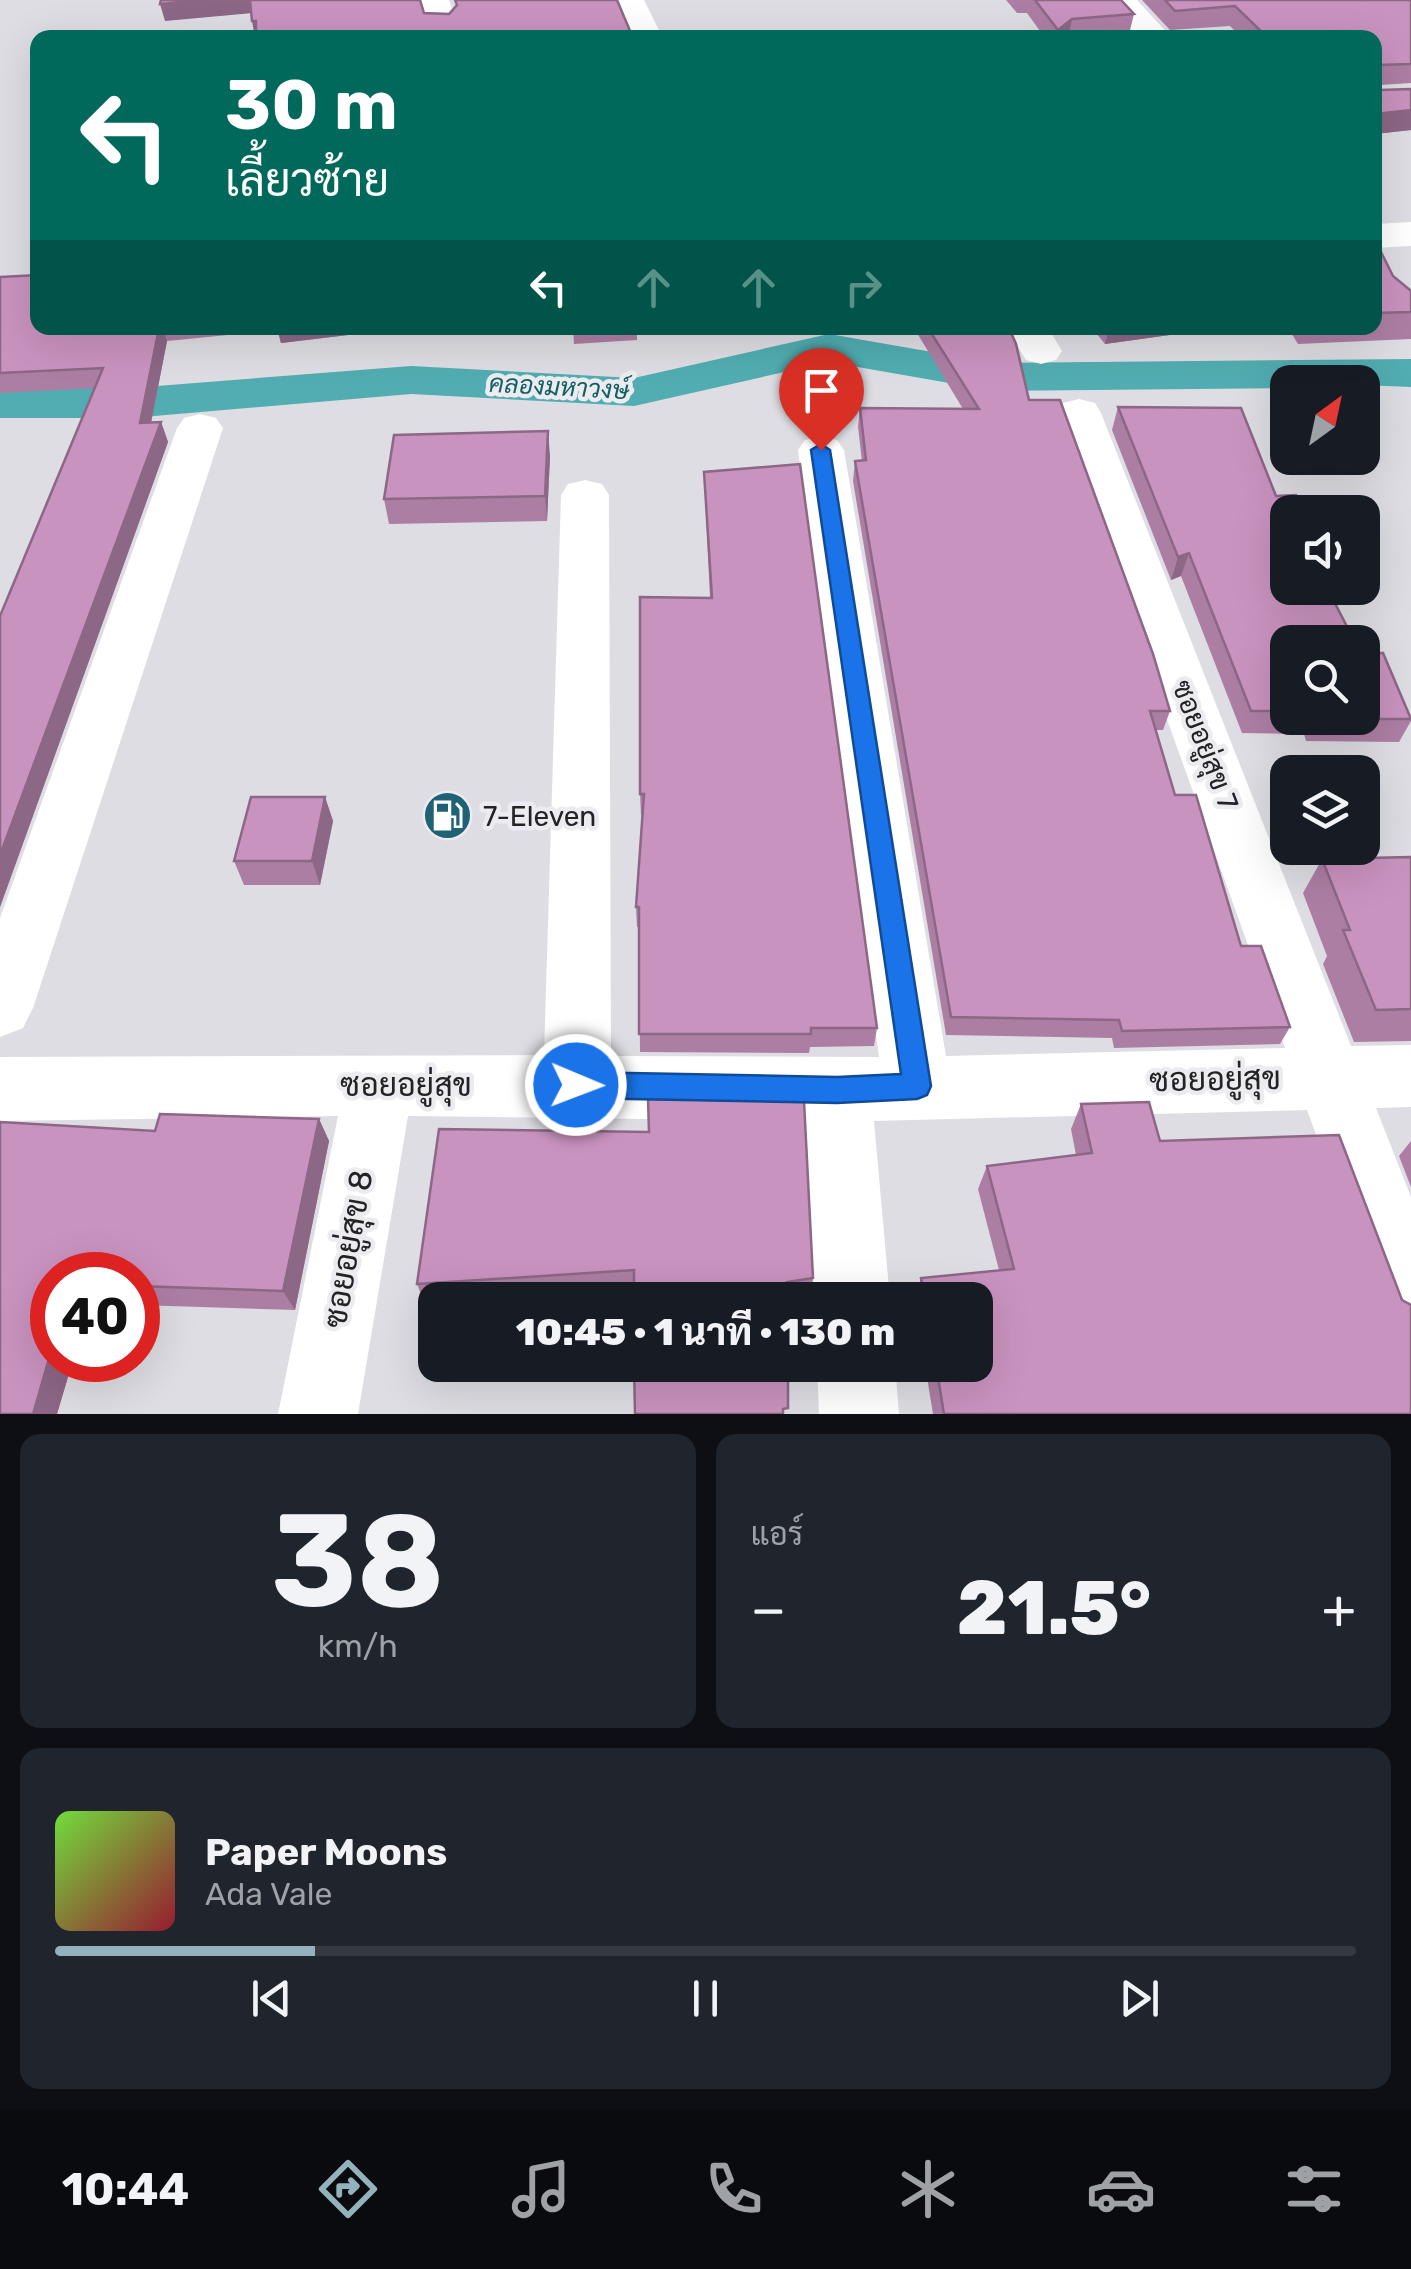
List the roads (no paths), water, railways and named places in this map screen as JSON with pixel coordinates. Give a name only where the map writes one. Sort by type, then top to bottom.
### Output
[{"type":"street","points":[[629,0],[643,30]]},
{"type":"street","points":[[1120,0],[1148,30]]},
{"type":"street","points":[[1382,236],[1411,234]]},
{"type":"street","name":"ซอยอยู่สุข 7","points":[[1079,414],[1411,1293]]},
{"type":"street","points":[[0,1008],[200,428]]},
{"type":"street","points":[[821,450],[917,1086]]},
{"type":"street","points":[[576,1085],[585,495]]},
{"type":"street","name":"ซอยอยู่สุข","points":[[0,1089],[379,1084],[837,1090],[1411,1076]]},
{"type":"street","name":"ซอยอยู่สุข 8","points":[[318,1414],[379,1084]]},
{"type":"street","points":[[837,1090],[851,1282]]},
{"type":"street","points":[[857,1382],[860,1414]]},
{"type":"waterway","name":"คลองมหาวงษ์","points":[[0,403],[131,403],[411,380],[634,392],[829,348],[995,377],[1411,373]]},
{"type":"place","name":"7-Eleven","points":[[448,816]]}]
